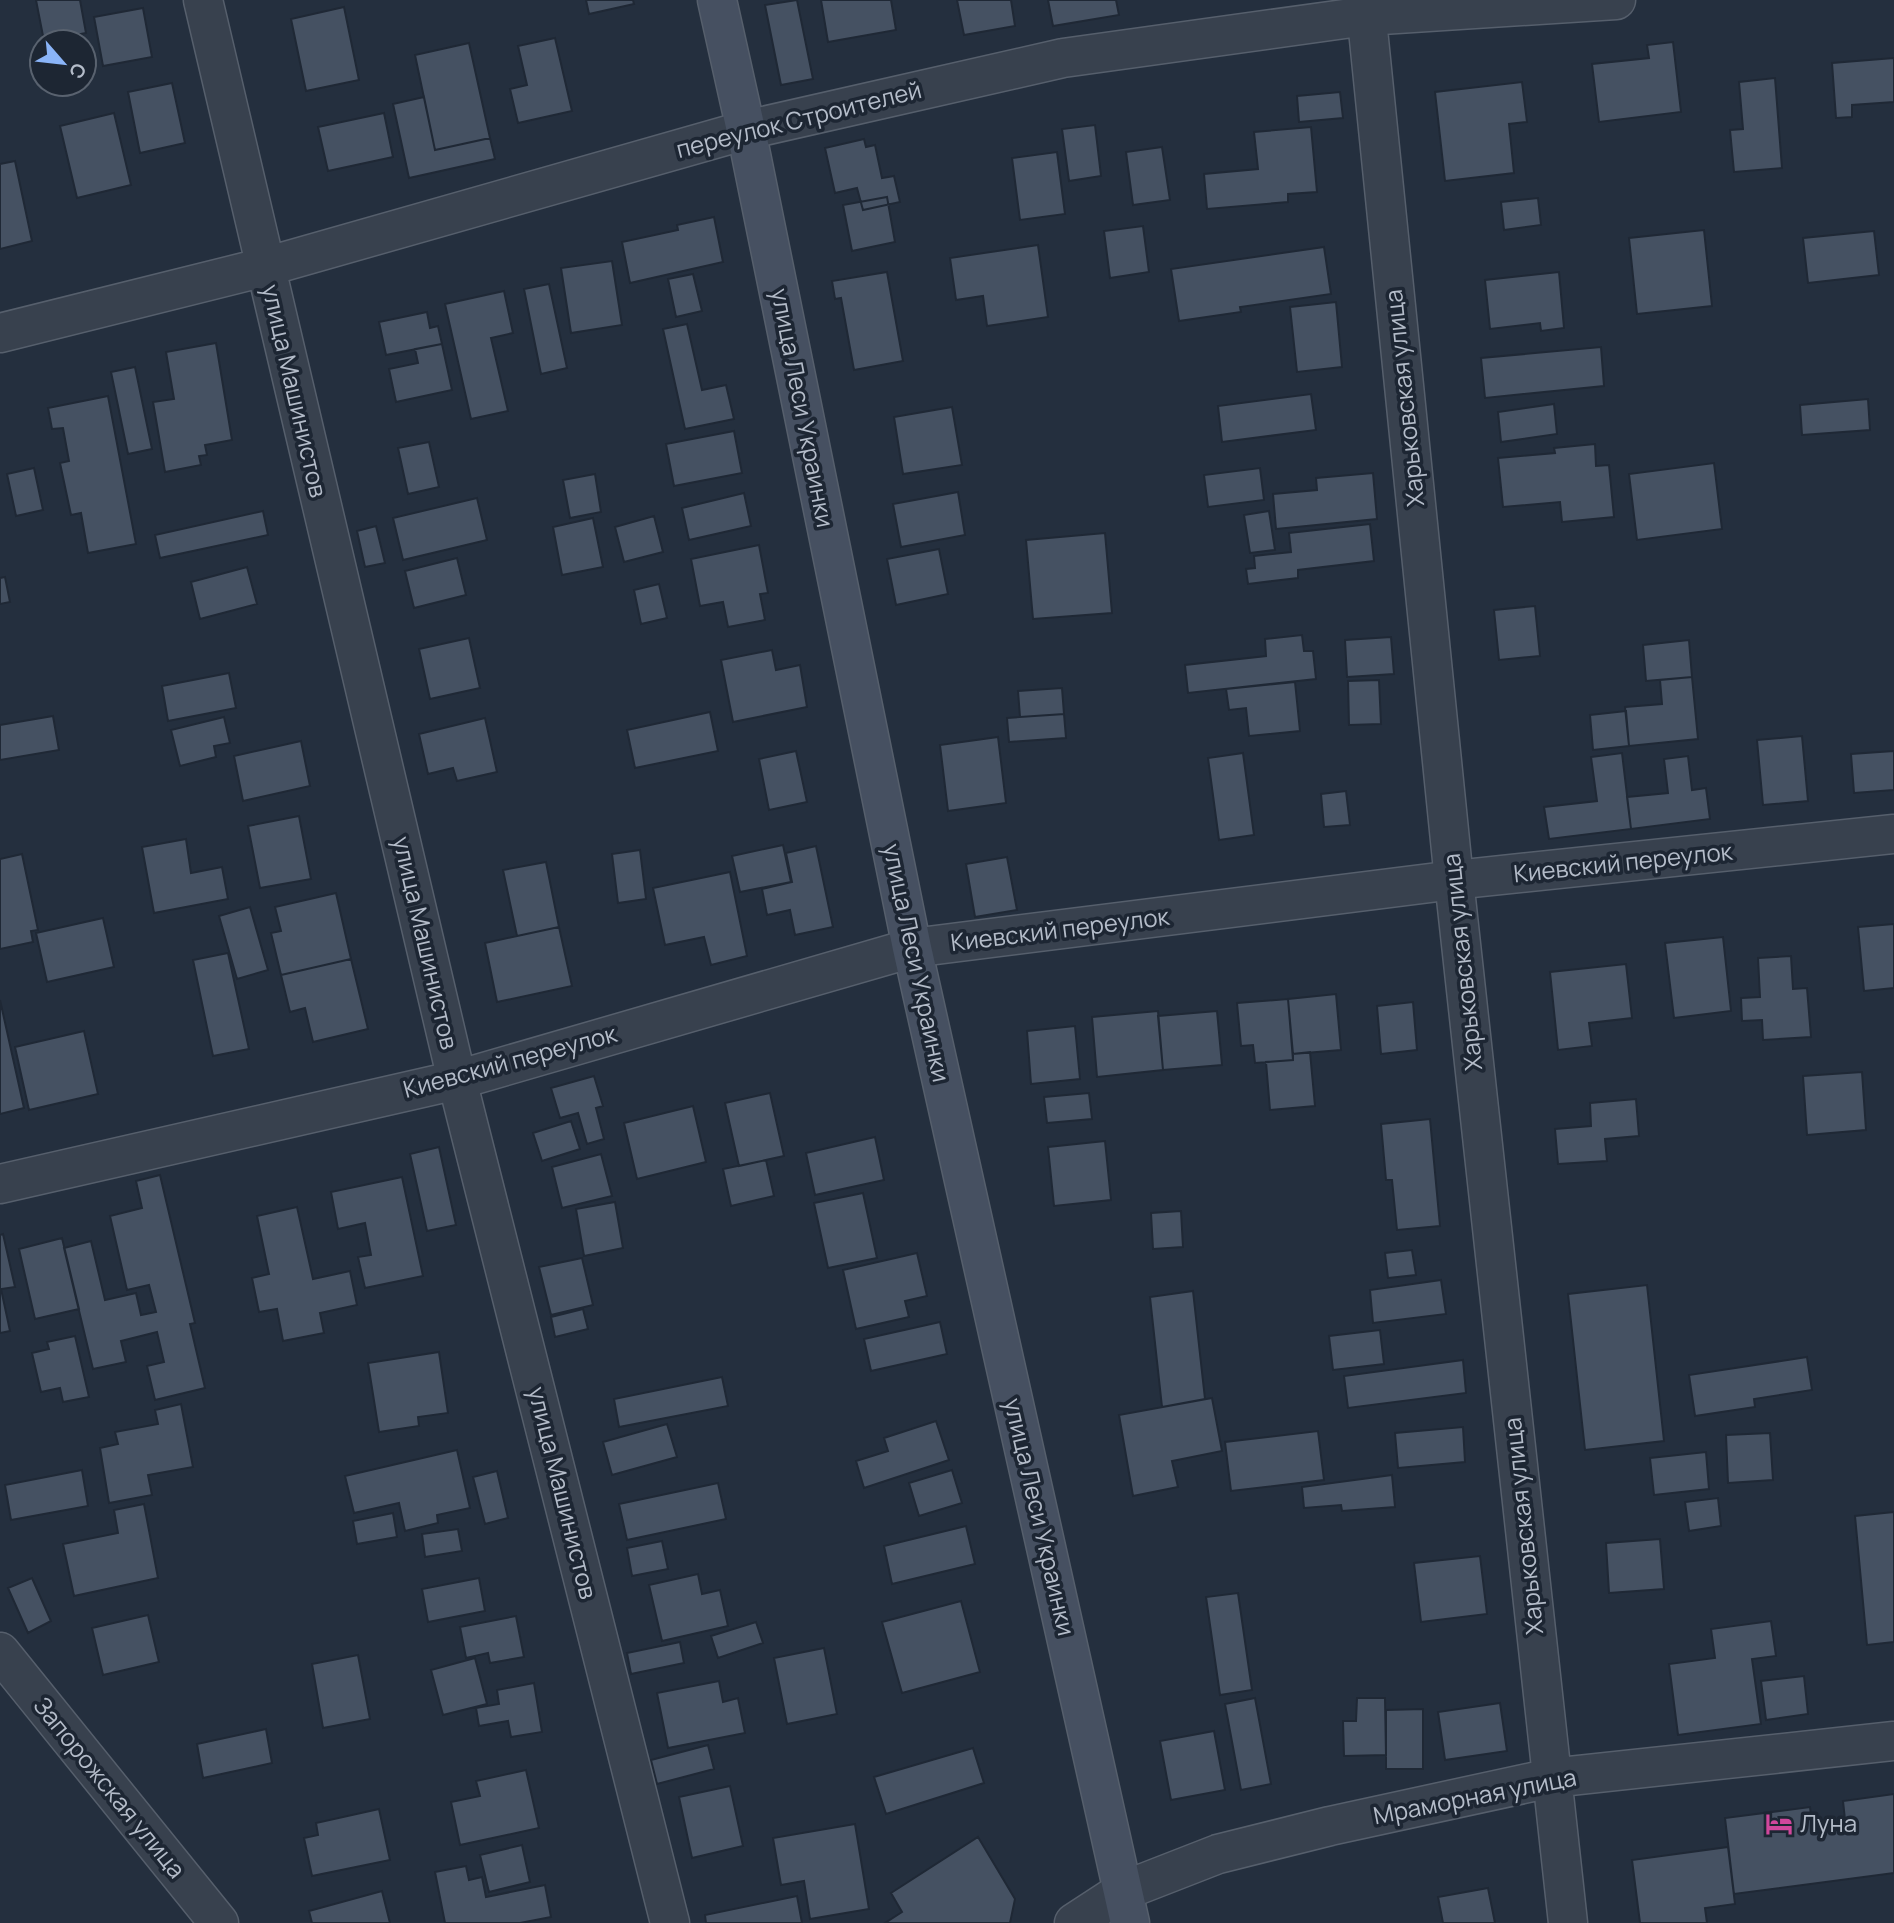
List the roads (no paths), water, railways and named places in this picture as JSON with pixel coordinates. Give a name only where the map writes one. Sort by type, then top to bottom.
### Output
[{"type":"main road","name":"улица Леси Украинки","points":[[717,0],[746,130],[912,948],[1126,1907]]},
{"type":"street","name":"улица Машинистов","points":[[203,0],[457,1080],[670,1923]]},
{"type":"street","name":"переулок Строителей","points":[[0,333],[265,267],[746,130],[1063,58],[1365,8],[1616,0]]},
{"type":"street","name":"Харьковская улица","points":[[1365,8],[1454,880],[1568,1923]]},
{"type":"street","name":"Киевский переулок","points":[[0,1184],[457,1080],[912,948],[1454,880],[1894,834]]},
{"type":"street","name":"Запорожская улица","points":[[0,1652],[219,1923]]},
{"type":"street","name":"Мраморная улица","points":[[1074,1923],[1126,1907],[1218,1854],[1551,1778],[1894,1741]]},
{"type":"place","name":"Луна","points":[[1779,1824]]}]
